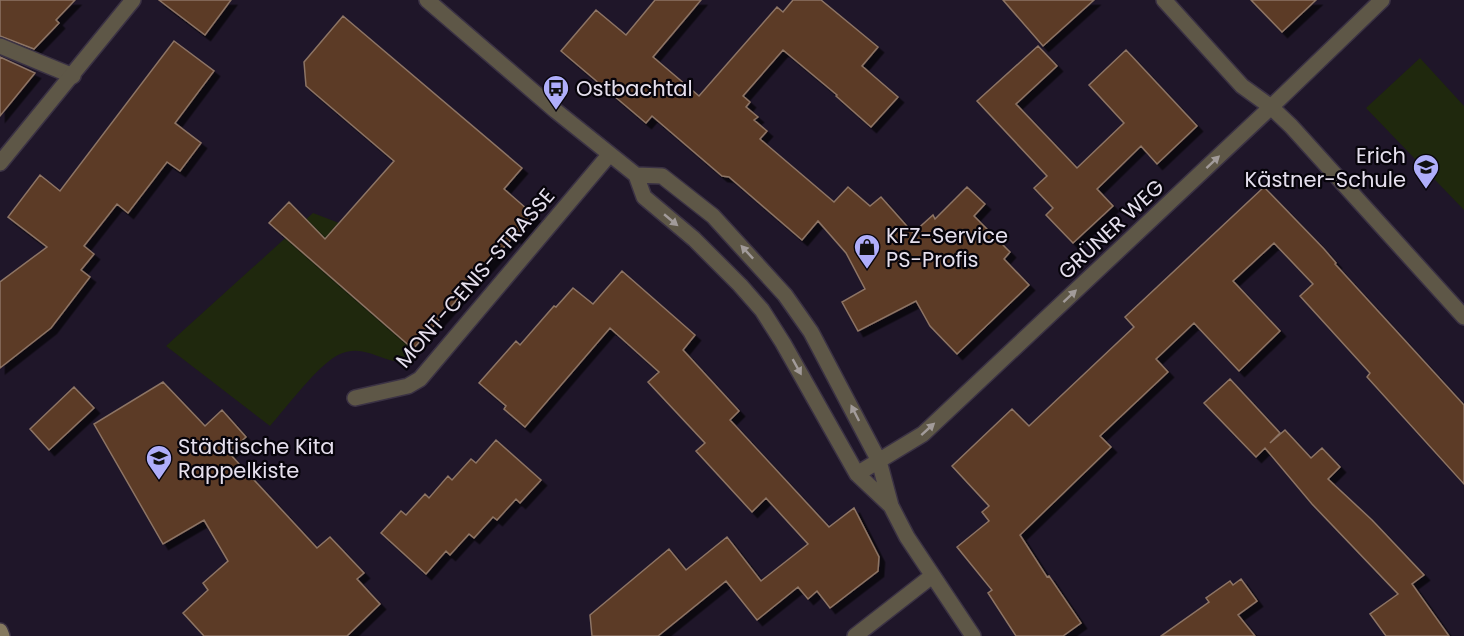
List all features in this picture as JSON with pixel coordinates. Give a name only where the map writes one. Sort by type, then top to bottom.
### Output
[{"type":"main road","points":[[0,631],[2,636]]},
{"type":"street","points":[[0,164],[133,0]]},
{"type":"street","points":[[428,0],[636,176],[644,197],[722,265],[762,310],[857,474],[891,506]]},
{"type":"street","points":[[1164,0],[1242,86],[1271,107],[1464,317]]},
{"type":"street","name":"GRÜNER WEG","points":[[857,474],[923,434],[1382,0]]},
{"type":"street","points":[[0,46],[72,76]]},
{"type":"street","name":"MONT-CENIS-STRASSE","points":[[355,398],[408,386],[420,379],[609,155]]},
{"type":"street","points":[[636,176],[662,176],[714,216],[785,295],[811,332],[879,460],[891,506],[907,537],[973,636]]},
{"type":"street","points":[[855,636],[932,576]]},
{"type":"green space","points":[[1420,58],[1464,106],[1464,210],[1366,108]]},
{"type":"green space","points":[[313,213],[339,223],[309,258],[416,352],[407,359],[398,361],[361,351],[350,351],[338,355],[312,377],[270,426],[166,346]]},
{"type":"building","points":[[0,0],[75,0],[56,20],[59,23],[34,49],[0,36]]},
{"type":"building","points":[[159,0],[231,0],[205,35]]},
{"type":"building","points":[[655,0],[701,0],[653,57],[699,96],[777,7],[783,12],[793,0],[821,0],[878,47],[862,66],[898,97],[871,127],[783,50],[743,96],[750,102],[746,107],[758,117],[754,120],[767,131],[760,139],[834,202],[848,187],[870,206],[881,197],[913,233],[933,215],[935,219],[967,187],[985,204],[974,216],[1010,252],[1004,259],[1029,285],[957,354],[930,326],[916,301],[858,331],[842,302],[865,289],[846,253],[818,221],[802,240],[729,177],[722,176],[652,116],[646,123],[561,51],[596,10],[626,35]]},
{"type":"building","points":[[1003,0],[1094,0],[1043,46]]},
{"type":"building","points":[[1251,0],[1316,0],[1282,32]]},
{"type":"building","points":[[343,16],[522,168],[504,189],[535,216],[516,238],[514,236],[413,349],[269,223],[289,202],[325,239],[394,161],[306,86],[304,62]]},
{"type":"building","points":[[174,41],[214,71],[175,123],[201,143],[180,171],[167,162],[128,213],[117,204],[84,246],[94,254],[81,270],[90,277],[51,328],[0,368],[0,282],[47,247],[8,217],[40,175],[60,191]]},
{"type":"building","points":[[1038,46],[1057,66],[1016,104],[1077,168],[1124,123],[1089,85],[1126,50],[1197,126],[1157,164],[1141,146],[1097,189],[1113,206],[1073,243],[1046,215],[1053,208],[1034,188],[1047,176],[977,101]]},
{"type":"building","points":[[0,57],[35,73],[0,116]]},
{"type":"building","points":[[1264,187],[1324,249],[1335,264],[1464,405],[1464,484],[1367,377],[1370,373],[1300,296],[1313,284],[1274,243],[1233,281],[1280,331],[1239,371],[1194,323],[1156,359],[1168,372],[1100,436],[1111,447],[1020,535],[1081,623],[1063,636],[1016,636],[988,593],[992,590],[957,547],[989,521],[982,512],[989,506],[952,466],[1012,409],[1029,426],[1134,327],[1125,317]]},
{"type":"building","points":[[622,271],[695,335],[683,350],[739,411],[730,420],[829,527],[854,508],[879,557],[878,571],[830,608],[817,591],[808,599],[798,587],[757,620],[726,581],[658,636],[592,636],[590,615],[669,549],[686,570],[727,537],[761,581],[808,544],[766,498],[752,512],[696,451],[705,443],[648,382],[659,372],[610,328],[525,427],[504,409],[506,406],[479,383],[516,341],[520,345],[573,288],[593,304]]},
{"type":"building","points":[[1230,379],[1280,433],[1270,443],[1285,430],[1311,458],[1322,448],[1340,467],[1328,479],[1372,520],[1424,575],[1412,584],[1449,636],[1386,636],[1370,614],[1398,594],[1312,504],[1265,448],[1256,457],[1204,403]]},
{"type":"building","points":[[163,382],[205,426],[222,410],[246,437],[229,453],[317,548],[330,537],[364,573],[357,579],[380,604],[347,636],[204,636],[183,613],[208,590],[203,583],[228,561],[204,520],[163,544],[94,424]]},
{"type":"building","points":[[74,387],[94,408],[49,450],[30,429]]},
{"type":"building","points":[[496,440],[541,480],[520,503],[516,499],[497,520],[493,517],[474,538],[469,534],[450,555],[446,551],[426,574],[381,533],[401,511],[406,515],[425,494],[429,498],[448,476],[452,480],[471,459],[476,463]]},
{"type":"building","points":[[1241,579],[1257,601],[1238,615],[1255,636],[1161,636],[1209,602],[1206,598],[1230,581],[1233,585]]},
{"type":"place","name":"Ostbachtal","points":[[556,111]]},
{"type":"place","name":"Erich Kästner-Schule","points":[[1426,190]]},
{"type":"place","name":"KFZ-Service PS-Profis","points":[[867,270]]},
{"type":"place","name":"Städtische Kita Rappelkiste","points":[[159,481]]}]
